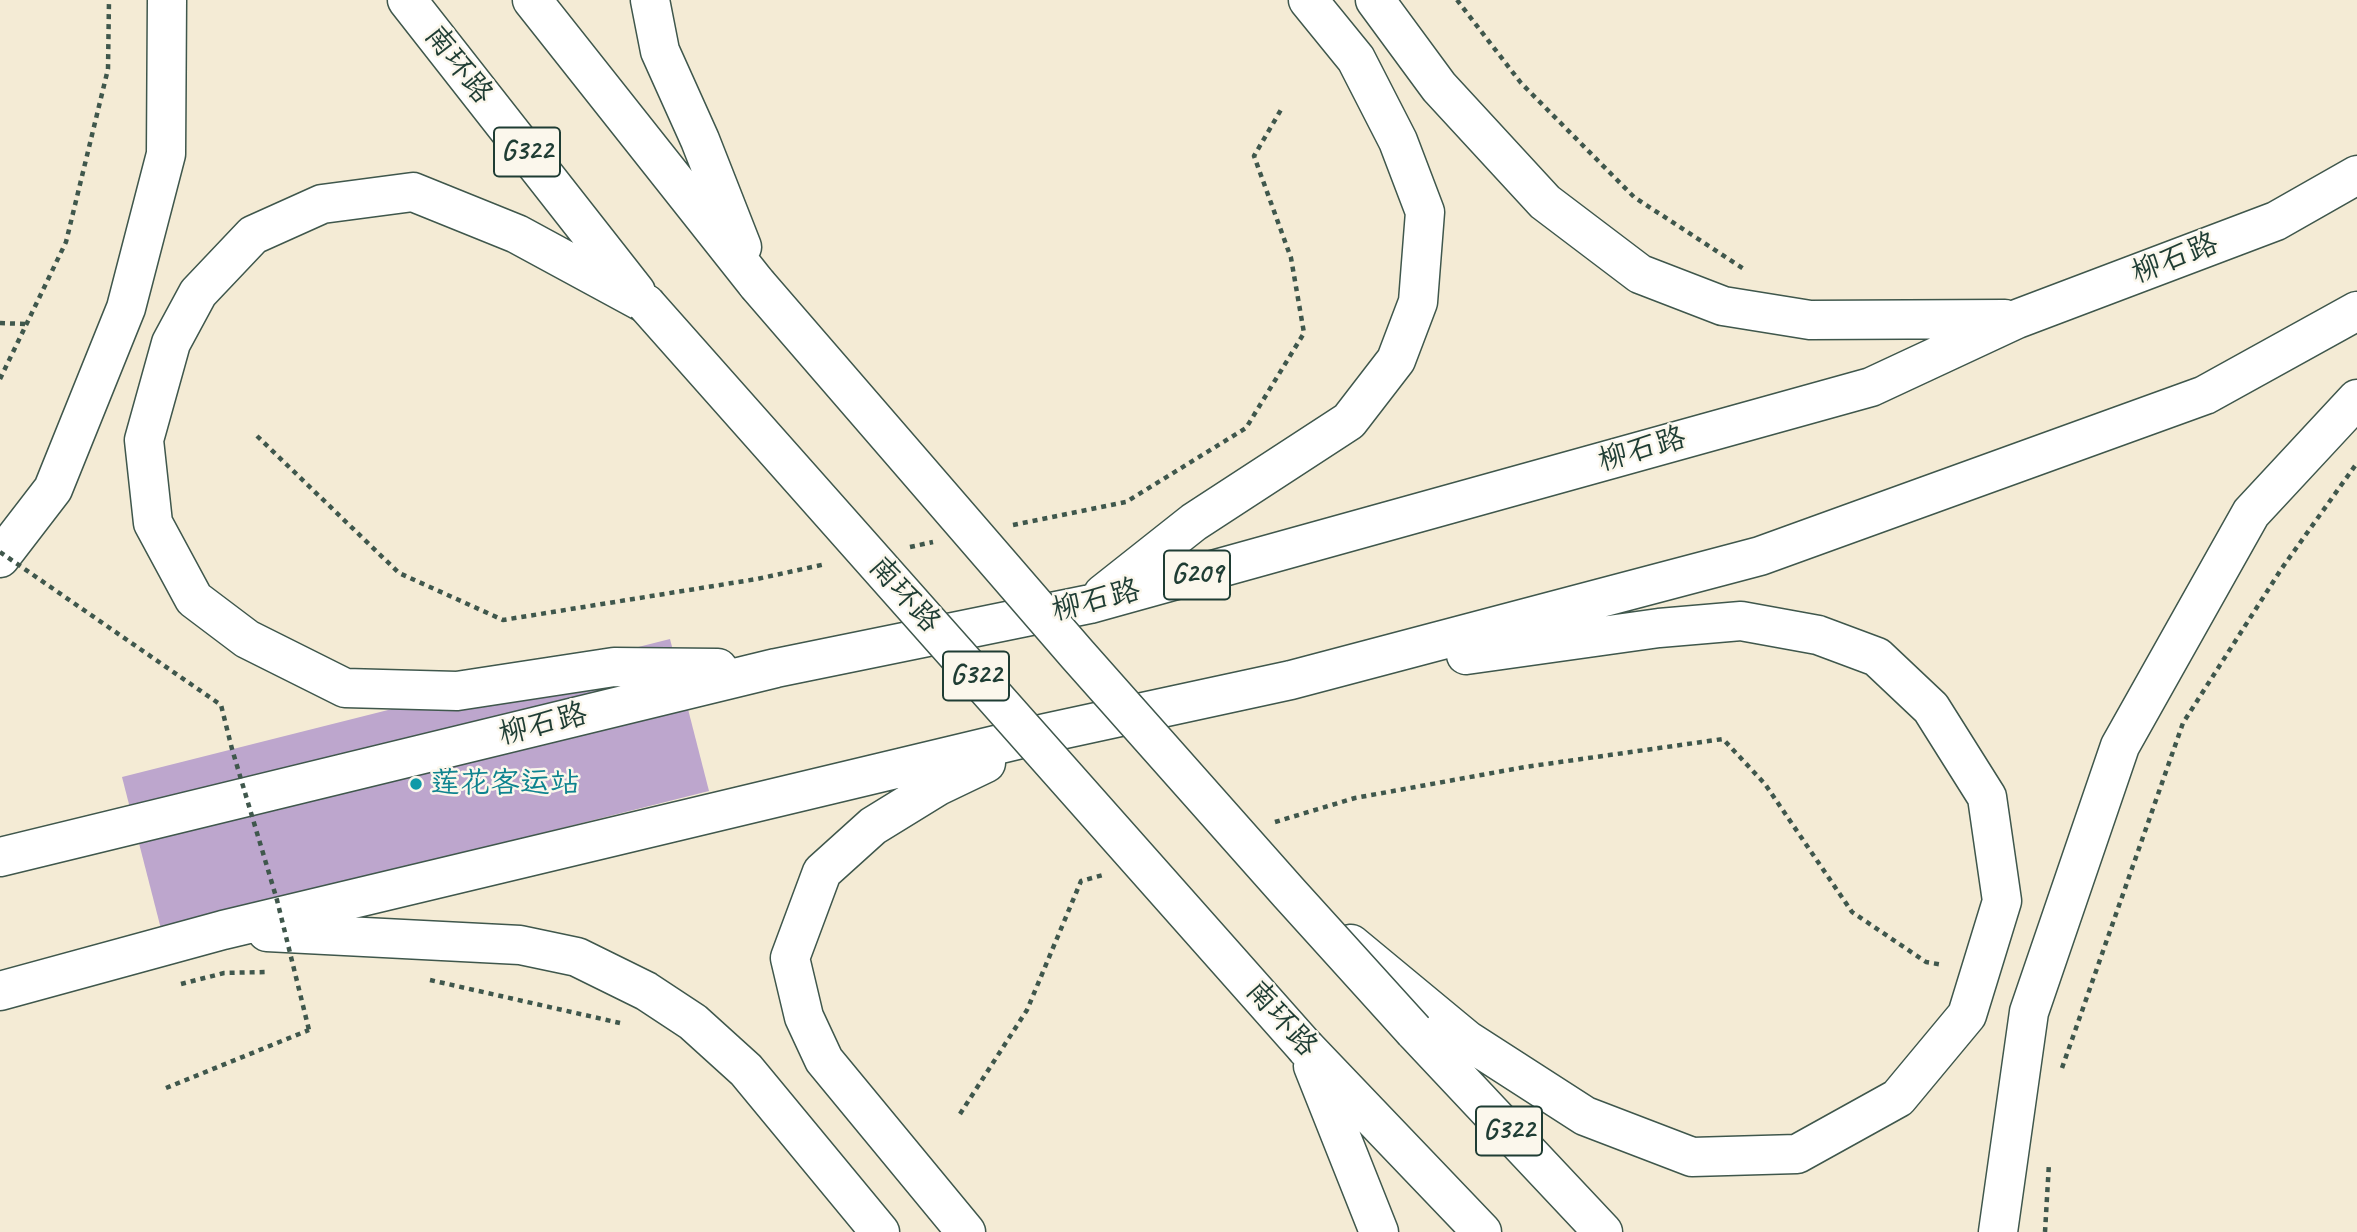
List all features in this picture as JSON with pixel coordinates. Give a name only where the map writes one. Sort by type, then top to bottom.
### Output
[{"type":"highway","points":[[0,558],[53,489],[126,308],[166,154],[167,0]]},
{"type":"highway","name":"南环路","points":[[407,0],[646,304],[1306,1048],[1482,1232]]},
{"type":"highway","name":"G322","points":[[532,0],[757,284],[1077,654],[1414,1031],[1604,1232]]},
{"type":"highway","points":[[650,0],[660,51],[700,140],[757,284]]},
{"type":"highway","points":[[1090,604],[1194,522],[1349,421],[1396,360],[1418,302],[1425,212],[1398,141],[1356,60],[1308,0]]},
{"type":"highway","points":[[1375,0],[1439,87],[1545,202],[1640,274],[1723,306],[1810,320],[2017,318]]},
{"type":"highway","name":"柳石路","points":[[0,857],[776,668],[1090,604],[1871,387],[2017,318],[2276,220],[2357,175]]},
{"type":"highway","points":[[646,304],[517,234],[413,192],[322,204],[253,235],[198,293],[172,343],[144,440],[153,523],[194,599],[247,639],[345,688],[457,691],[614,667],[776,668]]},
{"type":"highway","points":[[0,991],[223,930],[1046,733],[1291,680],[1760,556],[2205,395],[2357,311]]},
{"type":"highway","points":[[1998,1232],[2029,1012],[2120,746],[2251,513],[2357,399]]},
{"type":"highway","points":[[1289,893],[1467,1040],[1586,1116],[1692,1157],[1797,1154],[1898,1098],[1967,1015],[2002,901],[1987,797],[1931,708],[1877,657],[1818,635],[1741,621],[1659,628],[1291,680]]},
{"type":"highway","points":[[966,1232],[824,1060],[804,1017],[790,958],[821,872],[873,826],[938,786],[1046,733]]},
{"type":"highway","points":[[223,930],[520,945],[577,957],[655,997],[693,1022],[746,1070],[880,1232]]},
{"type":"highway","points":[[1306,1048],[1379,1232]]},
{"type":"path","points":[[0,379],[66,242],[108,69],[109,0]]},
{"type":"path","points":[[1457,0],[1521,82],[1634,197],[1745,270]]},
{"type":"path","points":[[1006,527],[1126,502],[1246,428],[1304,333],[1291,258],[1254,156],[1282,108]]},
{"type":"path","points":[[0,323],[26,324]]},
{"type":"path","points":[[257,436],[399,573],[503,620],[757,579],[835,562]]},
{"type":"path","points":[[2062,1069],[2183,723],[2282,568],[2357,463]]},
{"type":"path","points":[[899,549],[939,541]]},
{"type":"path","points":[[0,552],[220,705],[277,900],[309,1030],[166,1088]]},
{"type":"path","points":[[1263,826],[1355,798],[1525,767],[1723,739],[1765,784],[1852,912],[1926,961],[1947,966]]},
{"type":"path","points":[[960,1114],[1027,1010],[1081,881],[1107,873]]},
{"type":"path","points":[[171,986],[224,973],[276,972]]},
{"type":"path","points":[[290,972],[303,972]]},
{"type":"path","points":[[422,979],[628,1024]]},
{"type":"path","points":[[2045,1232],[2049,1149]]},
{"type":"building","name":"莲花客运站","points":[[670,639],[709,791],[161,929],[122,777]]},
{"type":"place","name":"莲花客运站","points":[[416,784]]}]
